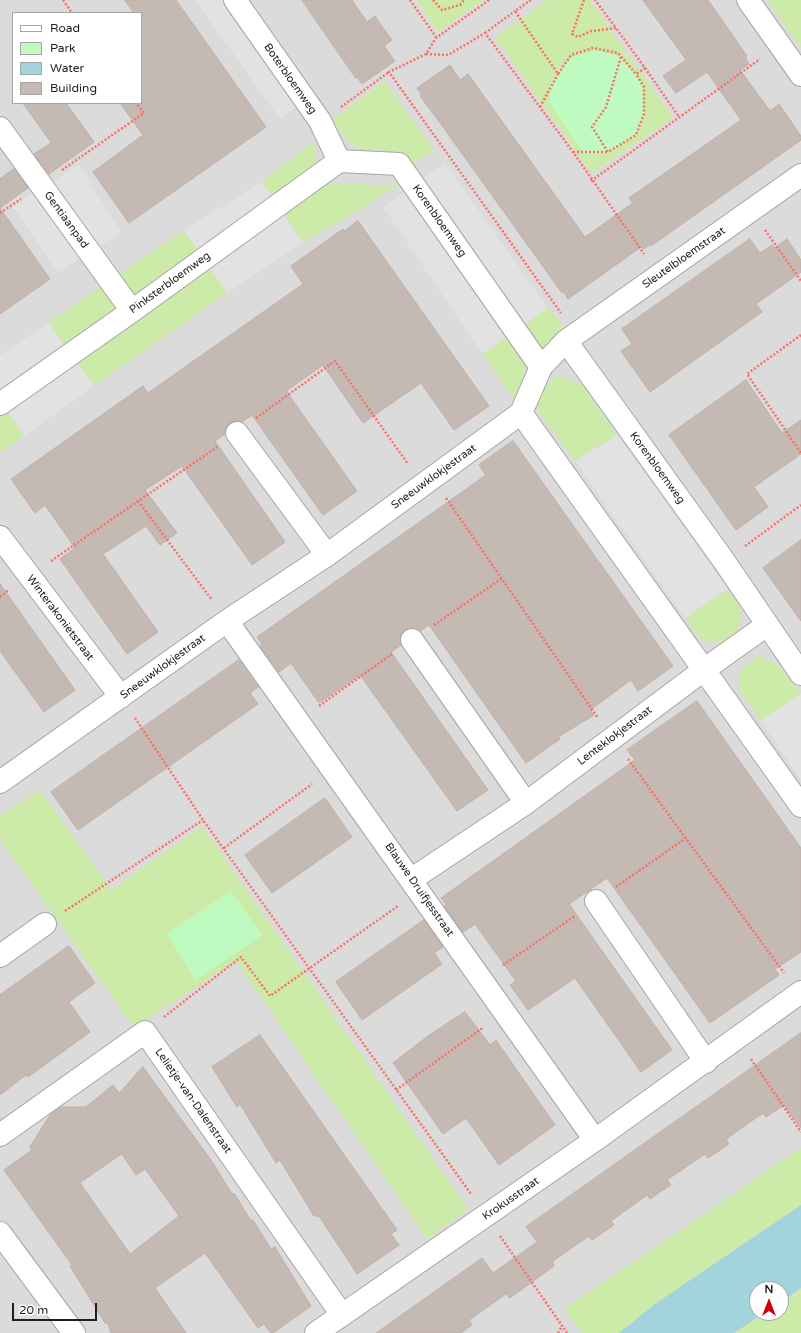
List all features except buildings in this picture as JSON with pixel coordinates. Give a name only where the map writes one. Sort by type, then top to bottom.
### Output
[{"type":"street","name":"Boterbloemweg","points":[[235,0],[320,121],[339,161]]},
{"type":"street","points":[[748,0],[801,75]]},
{"type":"street","name":"Gentiaanpad","points":[[0,128],[132,311]]},
{"type":"street","name":"Korenbloemweg","points":[[339,161],[399,164],[541,367]]},
{"type":"street","name":"Pinksterbloemweg","points":[[0,404],[132,311],[339,161]]},
{"type":"street","name":"Sleutelbloemstraat","points":[[571,338],[801,174]]},
{"type":"street","points":[[571,338],[541,367],[521,413],[705,669],[801,806]]},
{"type":"street","name":"Korenbloemweg","points":[[571,338],[801,674]]},
{"type":"street","name":"Sneeuwklokjestraat","points":[[0,782],[227,621],[327,555],[521,413]]},
{"type":"street","points":[[237,433],[327,555]]},
{"type":"street","name":"Winterakonietstraat","points":[[0,537],[121,697]]},
{"type":"street","name":"Blauwe Druifjesstraat","points":[[227,621],[412,879],[595,1140]]},
{"type":"street","points":[[705,669],[767,625]]},
{"type":"street","points":[[412,640],[526,803]]},
{"type":"street","name":"Lenteklokjestraat","points":[[412,879],[526,803],[705,669]]},
{"type":"street","points":[[596,901],[706,1062]]},
{"type":"street","points":[[0,956],[45,924]]},
{"type":"street","name":"Krokusstraat","points":[[316,1333],[706,1062],[801,992]]},
{"type":"street","points":[[0,1135],[145,1032]]},
{"type":"street","name":"Lelietje-van-Dalenstraat","points":[[145,1032],[342,1315]]},
{"type":"street","points":[[0,1233],[74,1333]]},
{"type":"path","points":[[63,0],[71,12]]},
{"type":"path","points":[[410,0],[436,38]]},
{"type":"path","points":[[432,0],[442,10],[460,5],[464,0]]},
{"type":"path","points":[[426,54],[436,38],[489,0]]},
{"type":"path","points":[[320,121],[389,72],[426,54],[448,55],[485,33],[531,0]]},
{"type":"path","points":[[584,0],[572,34],[578,37],[592,31],[616,28]]},
{"type":"path","points":[[595,0],[679,117]]},
{"type":"path","points":[[515,11],[558,74]]},
{"type":"path","points":[[485,33],[573,152],[592,181],[660,275]]},
{"type":"path","points":[[592,181],[780,45]]},
{"type":"path","points":[[540,107],[558,74],[571,55],[593,48],[618,53],[636,74],[644,87],[644,114],[636,134],[608,152],[573,152]]},
{"type":"path","points":[[608,152],[592,126],[606,107],[621,57]]},
{"type":"path","points":[[636,74],[645,68]]},
{"type":"path","points":[[389,72],[571,338]]},
{"type":"path","points":[[0,213],[144,113],[137,104]]},
{"type":"path","points":[[751,210],[801,281]]},
{"type":"path","points":[[801,335],[747,374],[801,453]]},
{"type":"path","points":[[0,597],[28,576],[237,433],[335,361],[423,485]]},
{"type":"path","points":[[138,501],[227,621]]},
{"type":"path","points":[[724,562],[801,505]]},
{"type":"path","points":[[121,697],[203,820],[486,1216],[567,1333]]},
{"type":"path","points":[[224,848],[332,769]]},
{"type":"path","points":[[45,924],[203,820]]},
{"type":"path","points":[[145,1032],[241,957],[270,996],[400,905],[412,879]]},
{"type":"path","points":[[396,1090],[504,1012]]},
{"type":"path","points":[[738,1039],[801,1132]]},
{"type":"path","points":[[558,1333],[562,1326]]},
{"type":"shaded area","points":[[0,0],[797,0],[801,6],[801,1333],[0,1333]]},
{"type":"shaded area","points":[[195,0],[222,0],[297,107],[280,119]]},
{"type":"shaded area","points":[[445,163],[548,308],[482,354],[383,207]]},
{"type":"shaded area","points":[[79,165],[121,232],[58,273],[13,206]]},
{"type":"shaded area","points":[[262,182],[303,243],[227,293],[184,230]]},
{"type":"shaded area","points":[[48,323],[94,386],[24,436],[0,400],[0,355]]},
{"type":"shaded area","points":[[617,435],[728,589],[685,618],[575,461]]},
{"type":"shaded area","points":[[801,693],[801,780],[761,721]]},
{"type":"green space","points":[[416,0],[484,0],[438,32]]},
{"type":"green space","points":[[547,0],[590,0],[673,118],[591,173],[495,37]]},
{"type":"green space","points":[[767,0],[801,0],[801,47]]},
{"type":"green space","points":[[596,50],[619,56],[633,70],[644,87],[644,114],[636,135],[606,153],[585,155],[549,102],[551,83],[557,71],[573,57]]},
{"type":"green space","points":[[385,81],[434,150],[411,166],[404,158],[389,151],[366,150],[351,144],[343,136],[332,119]]},
{"type":"green space","points":[[316,140],[315,160],[332,183],[398,186],[303,243],[262,182]]},
{"type":"green space","points":[[184,230],[227,293],[94,386],[48,323]]},
{"type":"green space","points":[[548,308],[565,328],[526,362],[517,403],[482,354]]},
{"type":"green space","points":[[558,376],[581,383],[617,435],[575,461],[537,410],[541,389]]},
{"type":"green space","points":[[0,400],[24,436],[0,453]]},
{"type":"green space","points":[[728,589],[742,611],[738,630],[721,643],[701,640],[685,618]]},
{"type":"green space","points":[[760,656],[778,665],[801,693],[761,721],[739,690],[741,669]]},
{"type":"green space","points":[[40,790],[111,890],[202,826],[468,1209],[427,1239],[236,961],[134,1028],[0,839],[0,816]]},
{"type":"green space","points":[[231,891],[262,935],[196,980],[167,934]]},
{"type":"green space","points":[[801,1148],[801,1205],[655,1304],[619,1333],[582,1333],[564,1309]]},
{"type":"green space","points":[[801,1288],[801,1333],[734,1333],[752,1321],[789,1321],[789,1296]]},
{"type":"water","points":[[801,1205],[801,1288],[789,1296],[789,1281],[749,1281],[749,1321],[752,1321],[734,1333],[619,1333],[655,1304]]}]
